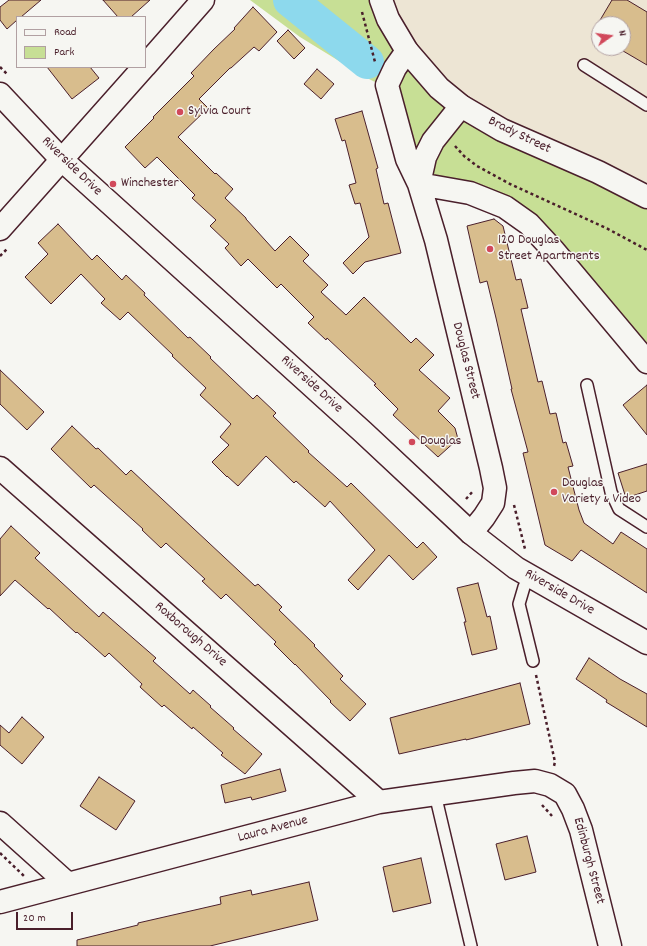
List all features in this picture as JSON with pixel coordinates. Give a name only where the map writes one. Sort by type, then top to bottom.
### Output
[{"type":"street","points":[[146,64],[203,0]]},
{"type":"street","points":[[381,0],[388,19],[406,51]]},
{"type":"street","name":"Brady Street","points":[[406,51],[439,88],[461,106],[502,130],[598,172],[647,198]]},
{"type":"street","name":"Douglas Street","points":[[406,51],[395,68],[387,85],[407,159],[419,184],[436,240],[491,468],[495,488],[493,503],[478,525]]},
{"type":"street","points":[[0,229],[142,68]]},
{"type":"street","name":"Riverside Drive","points":[[5,87],[62,160],[363,432],[478,525],[516,568],[647,643]]},
{"type":"street","name":"Douglas Street","points":[[419,184],[425,157],[433,141],[461,106]]},
{"type":"street","points":[[419,184],[470,194],[505,207],[529,224],[560,257],[647,362]]},
{"type":"street","name":"Roxborough Drive","points":[[0,468],[379,802]]},
{"type":"street","name":"Laura Avenue","points":[[0,902],[379,802],[514,782],[535,781],[550,785]]},
{"type":"street","name":"Edinburgh Street","points":[[550,785],[565,794],[574,809],[581,830],[610,946]]},
{"type":"street","points":[[0,823],[68,884]]},
{"type":"lane","points":[[584,65],[647,105]]},
{"type":"lane","points":[[587,385],[611,492],[619,509],[647,527]]},
{"type":"lane","points":[[529,576],[519,604],[533,661]]},
{"type":"lane","points":[[436,794],[471,946]]},
{"type":"path","points":[[361,7],[376,66]]},
{"type":"path","points":[[0,67],[5,87]]},
{"type":"path","points":[[440,131],[464,156],[477,166],[510,184],[608,229],[647,250]]},
{"type":"path","points":[[463,496],[478,525]]},
{"type":"path","points":[[518,546],[530,552]]},
{"type":"path","points":[[533,661],[555,762]]},
{"type":"path","points":[[541,805],[553,818]]},
{"type":"path","points":[[0,853],[27,879]]},
{"type":"shaded area","points":[[382,0],[647,0],[647,195],[439,86]]},
{"type":"green space","points":[[250,0],[382,0],[439,86],[647,195],[647,363],[528,225],[421,186],[387,88],[365,77],[300,37]]},
{"type":"building","points":[[9,0],[41,0],[22,16],[16,16],[16,21],[7,29],[0,20],[0,7]]},
{"type":"building","points":[[103,0],[150,0],[132,16],[117,16]]},
{"type":"building","points":[[612,0],[627,0],[647,12],[647,65],[631,56],[631,16],[602,16]]},
{"type":"building","points":[[253,7],[277,32],[259,51],[254,47],[230,68],[199,99],[208,108],[178,137],[215,174],[216,173],[233,189],[225,198],[246,218],[275,251],[290,236],[309,255],[303,261],[328,285],[321,292],[346,315],[364,297],[411,343],[416,338],[434,355],[419,370],[450,398],[438,411],[455,428],[458,439],[438,457],[393,415],[398,409],[374,385],[376,384],[327,338],[326,340],[308,323],[314,317],[281,284],[277,288],[248,259],[241,266],[225,248],[229,244],[210,226],[216,220],[192,198],[195,195],[157,157],[145,168],[125,147],[194,76],[191,73],[235,29],[234,28]]},
{"type":"building","points":[[288,30],[305,48],[294,59],[277,41]]},
{"type":"building","points":[[48,68],[91,68],[99,78],[72,99]]},
{"type":"building","points":[[317,69],[334,84],[321,99],[304,84]]},
{"type":"building","points":[[362,111],[378,168],[376,169],[384,204],[388,203],[401,253],[365,262],[353,274],[343,263],[369,237],[360,203],[355,204],[349,185],[356,183],[345,140],[342,141],[335,119]]},
{"type":"building","points":[[494,219],[503,226],[516,280],[521,279],[528,308],[521,309],[538,382],[542,381],[550,414],[556,413],[563,443],[566,442],[573,466],[568,467],[579,510],[584,523],[613,544],[621,532],[647,549],[647,593],[581,550],[572,561],[545,545],[523,453],[528,452],[511,389],[487,281],[480,283],[467,226]]},
{"type":"building","points":[[58,224],[92,260],[97,255],[122,280],[126,275],[188,338],[190,337],[253,399],[257,395],[276,413],[273,416],[309,451],[308,452],[347,487],[351,483],[417,548],[423,542],[437,557],[413,580],[389,555],[358,590],[348,580],[375,550],[330,501],[325,507],[296,481],[294,483],[266,456],[238,486],[227,477],[212,462],[229,445],[220,437],[231,424],[200,395],[206,388],[172,356],[173,355],[128,312],[120,320],[101,303],[105,299],[81,274],[51,304],[25,277],[48,254],[38,243]]},
{"type":"building","points":[[0,370],[44,412],[27,430],[0,404]]},
{"type":"building","points":[[647,385],[647,435],[623,405]]},
{"type":"building","points":[[72,426],[126,475],[131,470],[255,586],[258,584],[282,607],[279,610],[315,645],[314,646],[343,676],[340,679],[366,704],[350,721],[274,644],[276,642],[226,594],[221,599],[202,581],[205,579],[166,543],[161,548],[142,530],[143,529],[94,485],[91,488],[51,449]]},
{"type":"building","points":[[647,464],[647,491],[626,498],[618,473]]},
{"type":"building","points":[[11,526],[40,553],[35,558],[99,617],[103,612],[156,658],[153,661],[190,694],[193,690],[234,728],[233,729],[262,754],[245,774],[221,755],[223,753],[193,727],[192,729],[164,705],[162,707],[140,687],[142,684],[109,653],[105,657],[15,580],[0,596],[0,539]]},
{"type":"building","points":[[478,583],[487,617],[490,616],[497,649],[472,655],[464,622],[466,622],[457,588]]},
{"type":"building","points":[[589,658],[620,679],[647,694],[647,727],[606,702],[607,700],[576,679]]},
{"type":"building","points":[[520,683],[530,724],[466,740],[399,754],[390,718]]},
{"type":"building","points":[[22,717],[44,737],[22,764],[0,745],[0,725],[9,733]]},
{"type":"building","points":[[280,769],[286,791],[252,800],[251,797],[225,803],[221,785]]},
{"type":"building","points":[[99,777],[135,801],[116,830],[80,806]]},
{"type":"building","points":[[527,836],[536,872],[505,880],[496,844]]},
{"type":"building","points":[[421,858],[431,903],[393,912],[383,867]]},
{"type":"building","points":[[309,882],[318,920],[210,946],[77,946],[77,940],[138,925],[138,923],[221,904],[220,897],[251,890],[252,895]]},
{"type":"waterway","points":[[290,0],[367,62]]},
{"type":"place","name":"Sylvia Court","points":[[180,112]]},
{"type":"place","name":"Winchester","points":[[113,184]]},
{"type":"place","name":"120 Douglas Street Apartments","points":[[490,249]]},
{"type":"place","name":"Douglas","points":[[412,442]]},
{"type":"place","name":"Douglas Variety & Video","points":[[554,492]]}]
